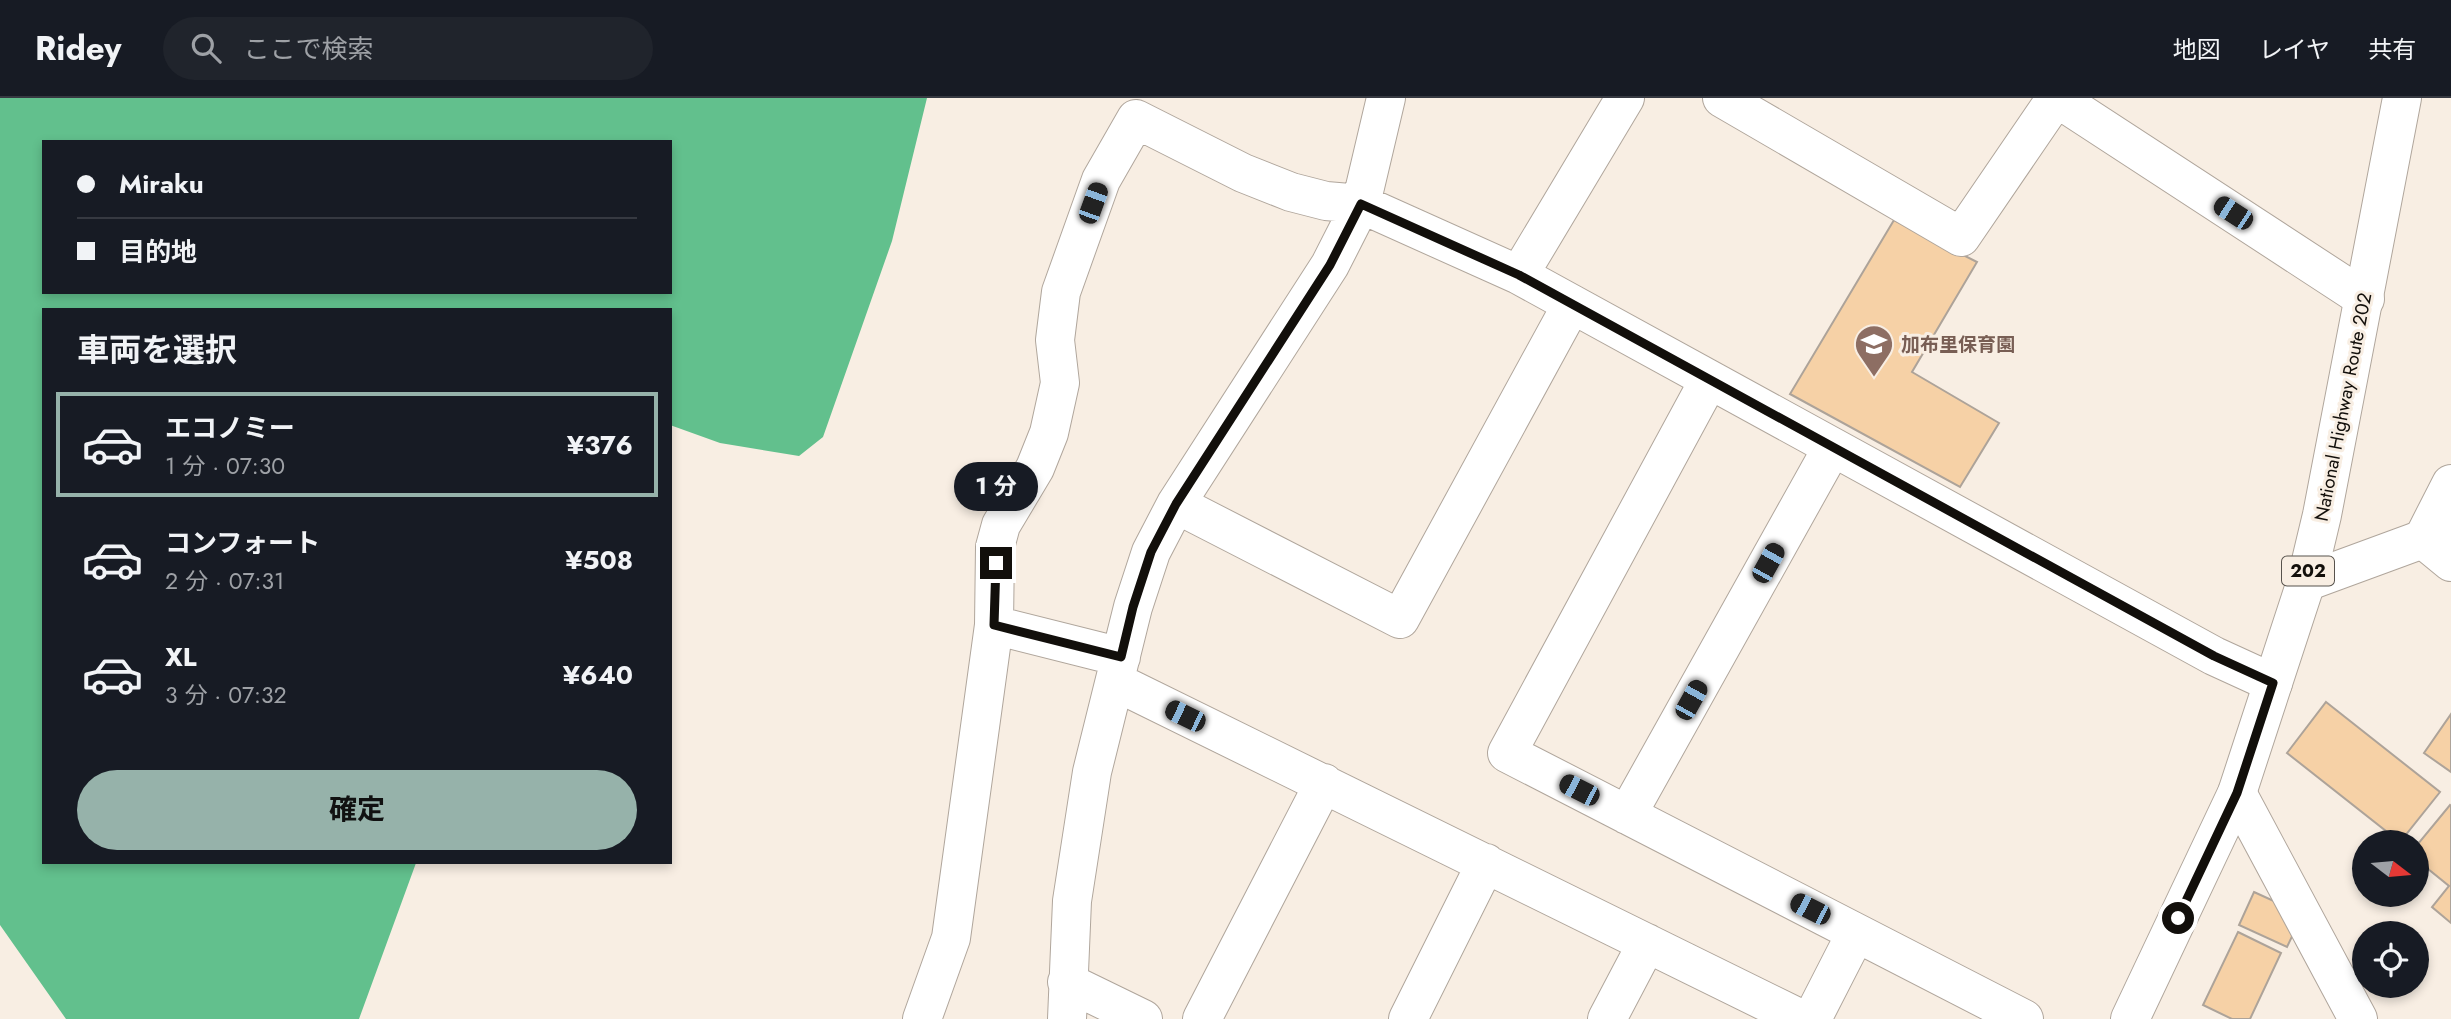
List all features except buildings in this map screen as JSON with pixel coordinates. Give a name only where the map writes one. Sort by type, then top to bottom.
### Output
[{"type":"main road","points":[[1143,1019],[1067,1000],[1072,901],[1082,837],[1093,772],[1133,607],[1151,552],[1176,504],[1330,265],[1361,204],[1386,98]]},
{"type":"main road","points":[[1519,275],[1625,98]]},
{"type":"main road","points":[[1722,98],[1961,237],[2057,98],[2365,299]]},
{"type":"main road","name":"National Highway Route 202","points":[[2130,1019],[2237,793],[2306,582],[2365,299],[2402,98]]},
{"type":"main road","points":[[922,1019],[950,938],[994,625],[997,579],[995,547],[1001,525],[1035,468],[1049,433],[1060,383],[1055,340],[1061,292],[1101,180],[1136,119],[1242,173],[1291,192],[1326,201],[1361,204],[1519,275],[2214,656],[2273,683]]},
{"type":"main road","points":[[1176,504],[1400,619],[1572,304]]},
{"type":"main road","points":[[1709,380],[1507,753],[2024,1019]]},
{"type":"main road","points":[[1627,815],[1832,448]]},
{"type":"main road","points":[[2306,582],[2442,539],[2451,484]]},
{"type":"main road","points":[[994,625],[1118,670],[1324,783],[1801,1019]]},
{"type":"main road","points":[[1202,1019],[1324,783]]},
{"type":"main road","points":[[2237,793],[2358,1019]]},
{"type":"main road","points":[[1408,1019],[1486,863]]},
{"type":"main road","points":[[1812,1019],[1856,933]]},
{"type":"main road","points":[[1607,1019],[1647,943]]},
{"type":"green space","points":[[0,98],[927,98],[892,241],[823,437],[799,456],[720,443],[672,426],[672,308],[42,308],[42,864],[416,864],[359,1019],[66,1019],[0,925]]},
{"type":"place","name":"加布里保育園","points":[[1874,378]]},
{"type":"route","points":[[996,563],[994,625],[1121,657],[1133,607],[1151,552],[1176,504],[1330,265],[1361,204],[1519,275],[2214,656],[2273,683],[2237,793],[2178,918]]}]
